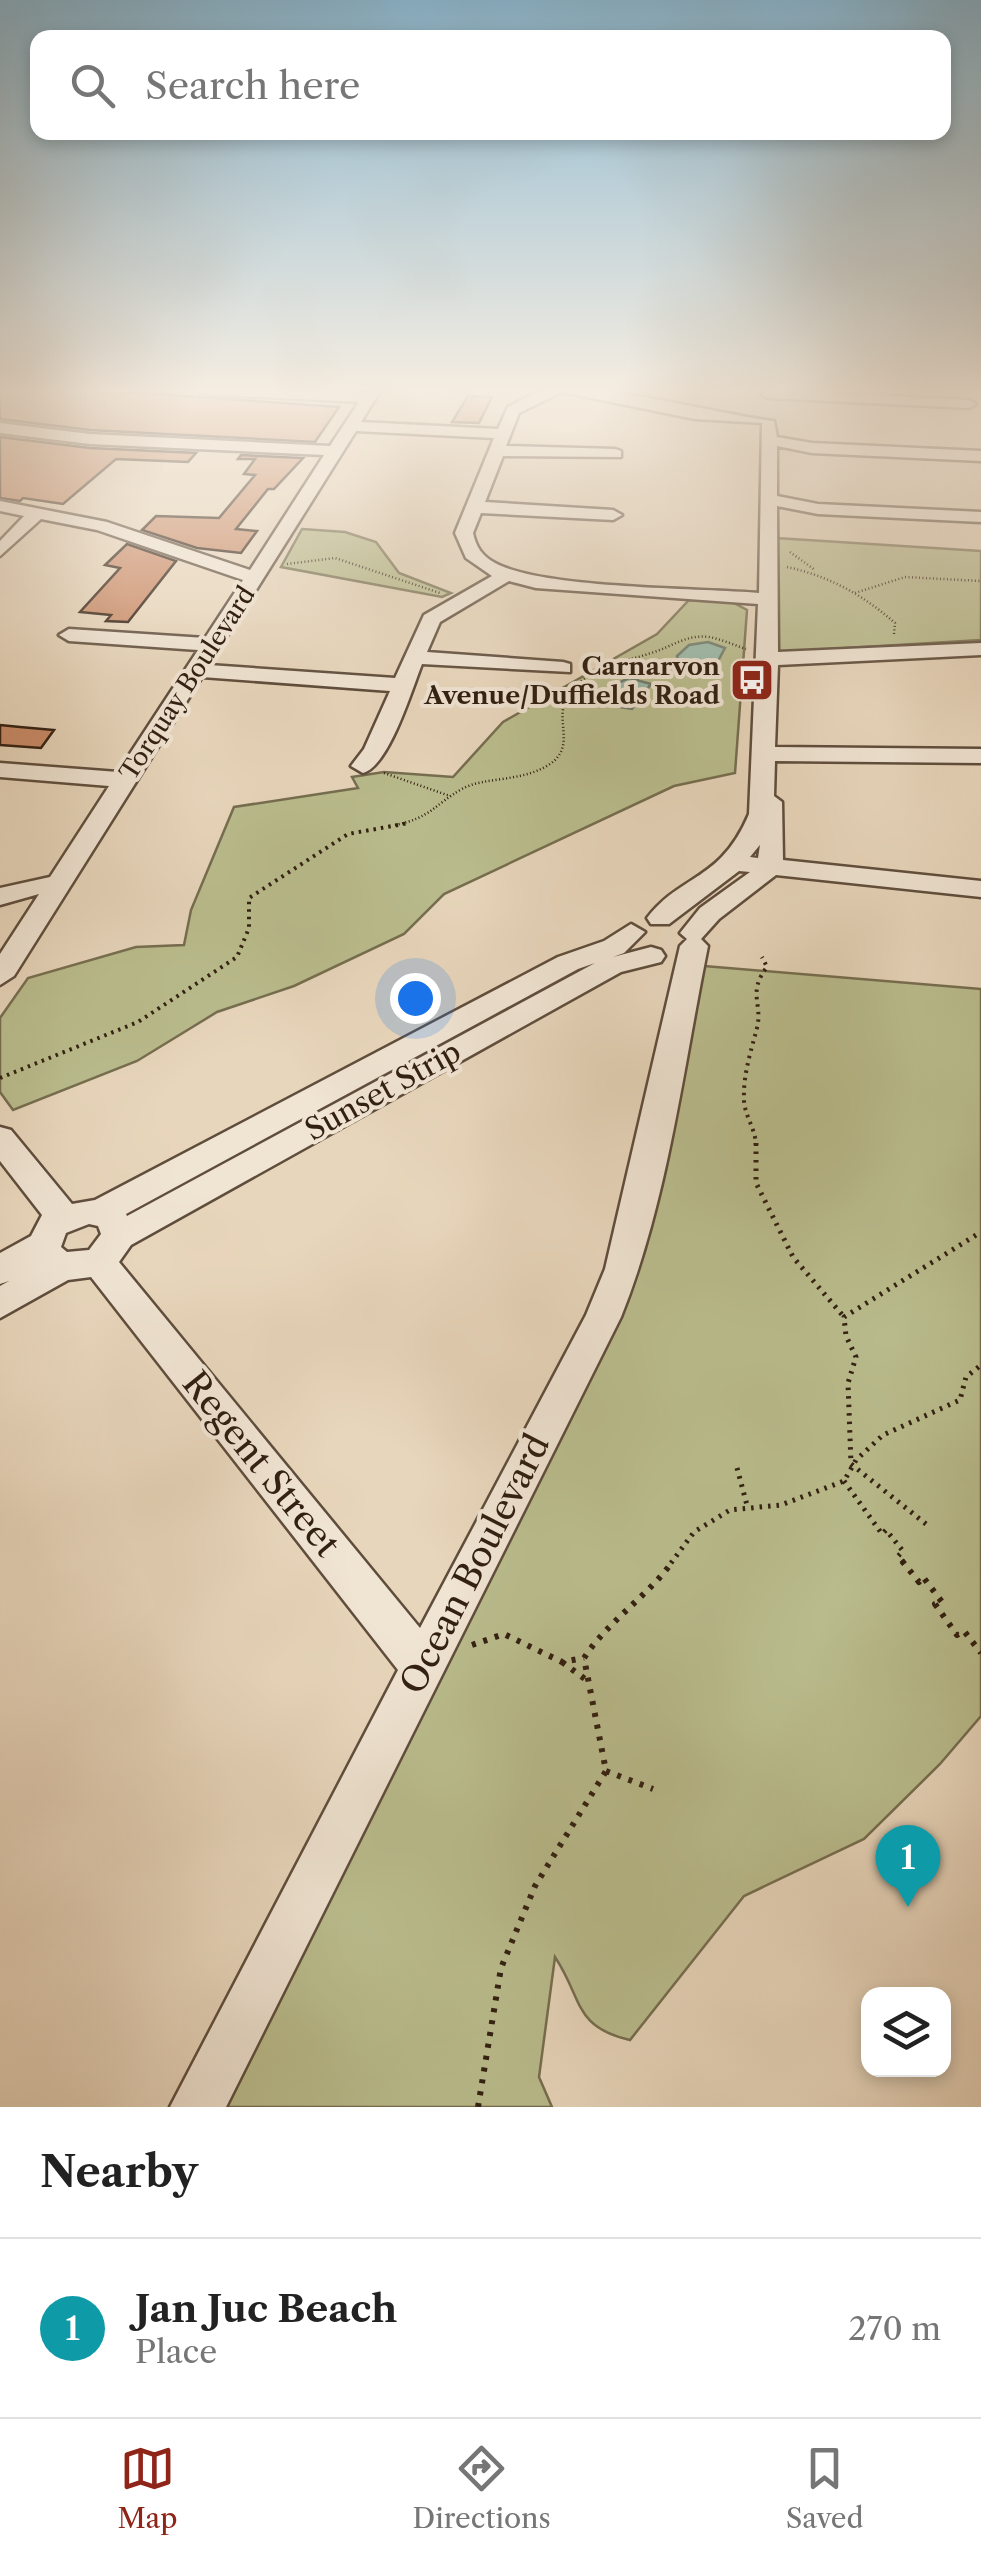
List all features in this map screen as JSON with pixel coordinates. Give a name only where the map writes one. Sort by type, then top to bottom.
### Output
[{"type":"street","name":"Torquay Boulevard","points":[[0,976],[312,488]]},
{"type":"street","points":[[482,488],[464,534],[468,550],[506,575],[572,586],[768,599]]},
{"type":"street","points":[[769,488],[768,659],[760,814],[750,842],[734,863],[770,870],[981,889]]},
{"type":"street","points":[[769,499],[818,509],[981,517]]},
{"type":"street","points":[[0,506],[101,526],[232,574],[259,571]]},
{"type":"street","points":[[474,508],[613,515]]},
{"type":"street","points":[[0,551],[38,513]]},
{"type":"street","points":[[363,766],[375,751],[430,619],[506,575]]},
{"type":"street","points":[[70,635],[211,645]]},
{"type":"street","points":[[768,659],[981,649]]},
{"type":"street","points":[[414,657],[563,668]]},
{"type":"street","points":[[195,670],[402,686]]},
{"type":"street","points":[[762,754],[981,756]]},
{"type":"street","points":[[694,940],[702,920],[760,882],[770,870],[773,822],[762,754]]},
{"type":"street","points":[[0,770],[126,780]]},
{"type":"street","name":"Sunset Strip","points":[[649,948],[643,922],[660,918],[734,863]]},
{"type":"street","points":[[0,897],[27,887],[59,884]]},
{"type":"street","points":[[660,918],[684,924],[694,940]]},
{"type":"street","name":"Sunset Strip","points":[[0,1270],[81,1240],[611,966],[649,948],[682,954],[694,940]]},
{"type":"street","name":"Ocean Boulevard","points":[[197,2107],[495,1520],[603,1317],[623,1269],[694,940]]},
{"type":"street","points":[[649,948],[678,973],[684,995]]},
{"type":"street","points":[[0,1138],[81,1240]]},
{"type":"street","name":"Sunset Strip","points":[[0,1304],[81,1240]]},
{"type":"street","name":"Regent Street","points":[[81,1240],[424,1666]]},
{"type":"path","points":[[769,536],[884,614]]},
{"type":"path","points":[[259,571],[335,558],[371,566],[404,584],[462,598]]},
{"type":"path","points":[[767,564],[819,572]]},
{"type":"path","points":[[857,595],[905,578],[981,581]]},
{"type":"path","points":[[0,1078],[138,1022],[237,957],[248,928],[249,898],[348,834],[412,822],[440,808],[463,788],[511,781],[552,763],[563,750],[566,735],[564,703],[596,672],[684,638],[717,638],[736,649]]},
{"type":"path","points":[[363,766],[450,796]]},
{"type":"path","points":[[762,957],[766,967],[758,979],[754,1002],[759,1023],[751,1044],[744,1103],[756,1135],[756,1183],[792,1258],[844,1316],[846,1336],[856,1358],[846,1377],[854,1423],[846,1452],[852,1464],[926,1524]]},
{"type":"path","points":[[844,1316],[981,1232]]},
{"type":"path","points":[[478,2107],[501,1968],[535,1886],[606,1770],[585,1680],[584,1658],[598,1638],[678,1560],[694,1532],[730,1510],[747,1505],[781,1506],[844,1481],[852,1464],[874,1441],[916,1416],[945,1410],[960,1400],[966,1378],[981,1365]]},
{"type":"path","points":[[737,1468],[747,1505]]},
{"type":"path","points":[[844,1481],[882,1534],[886,1530],[903,1551],[898,1556],[919,1582],[923,1578],[942,1602],[935,1604],[957,1635],[964,1631],[981,1653]]},
{"type":"path","points":[[424,1666],[504,1634],[562,1662],[585,1680]]},
{"type":"path","points":[[562,1662],[584,1658]]},
{"type":"path","points":[[606,1770],[653,1788]]},
{"type":"green space","points":[[302,529],[345,532],[376,542],[399,573],[451,593],[442,597],[281,567]]},
{"type":"green space","points":[[776,538],[981,551],[981,640],[779,652]]},
{"type":"green space","points":[[689,600],[732,602],[747,610],[735,773],[674,786],[444,894],[404,934],[294,986],[217,1012],[137,1061],[13,1110],[0,1092],[0,1018],[28,978],[136,947],[184,945],[191,910],[234,807],[358,788],[352,777],[384,772],[453,777],[503,722],[657,634]]},
{"type":"green space","points":[[692,965],[981,989],[981,1716],[940,1764],[864,1839],[744,1896],[630,2040],[598,2027],[589,2019],[555,1957],[539,2077],[552,2107],[197,2107],[603,1317]]},
{"type":"shaded area","points":[[708,642],[725,648],[718,661],[698,669],[678,660],[677,656],[689,645]]},
{"type":"shaded area","points":[[629,678],[651,684],[632,709],[601,704],[618,683]]},
{"type":"building","points":[[0,488],[81,488],[63,504],[0,498]]},
{"type":"building","points":[[244,488],[275,488],[268,489],[236,529],[257,531],[241,553],[197,548],[142,530],[156,516],[219,518]]},
{"type":"building","points":[[127,544],[176,561],[128,622],[106,621],[111,615],[80,612],[120,568],[105,565]]},
{"type":"building","points":[[0,725],[54,730],[41,748],[0,745]]},
{"type":"place","name":"Carnarvon Avenue/Duffields Road","points":[[752,680]]},
{"type":"place","name":"Jan Juc Beach","points":[[908,1907]]}]
